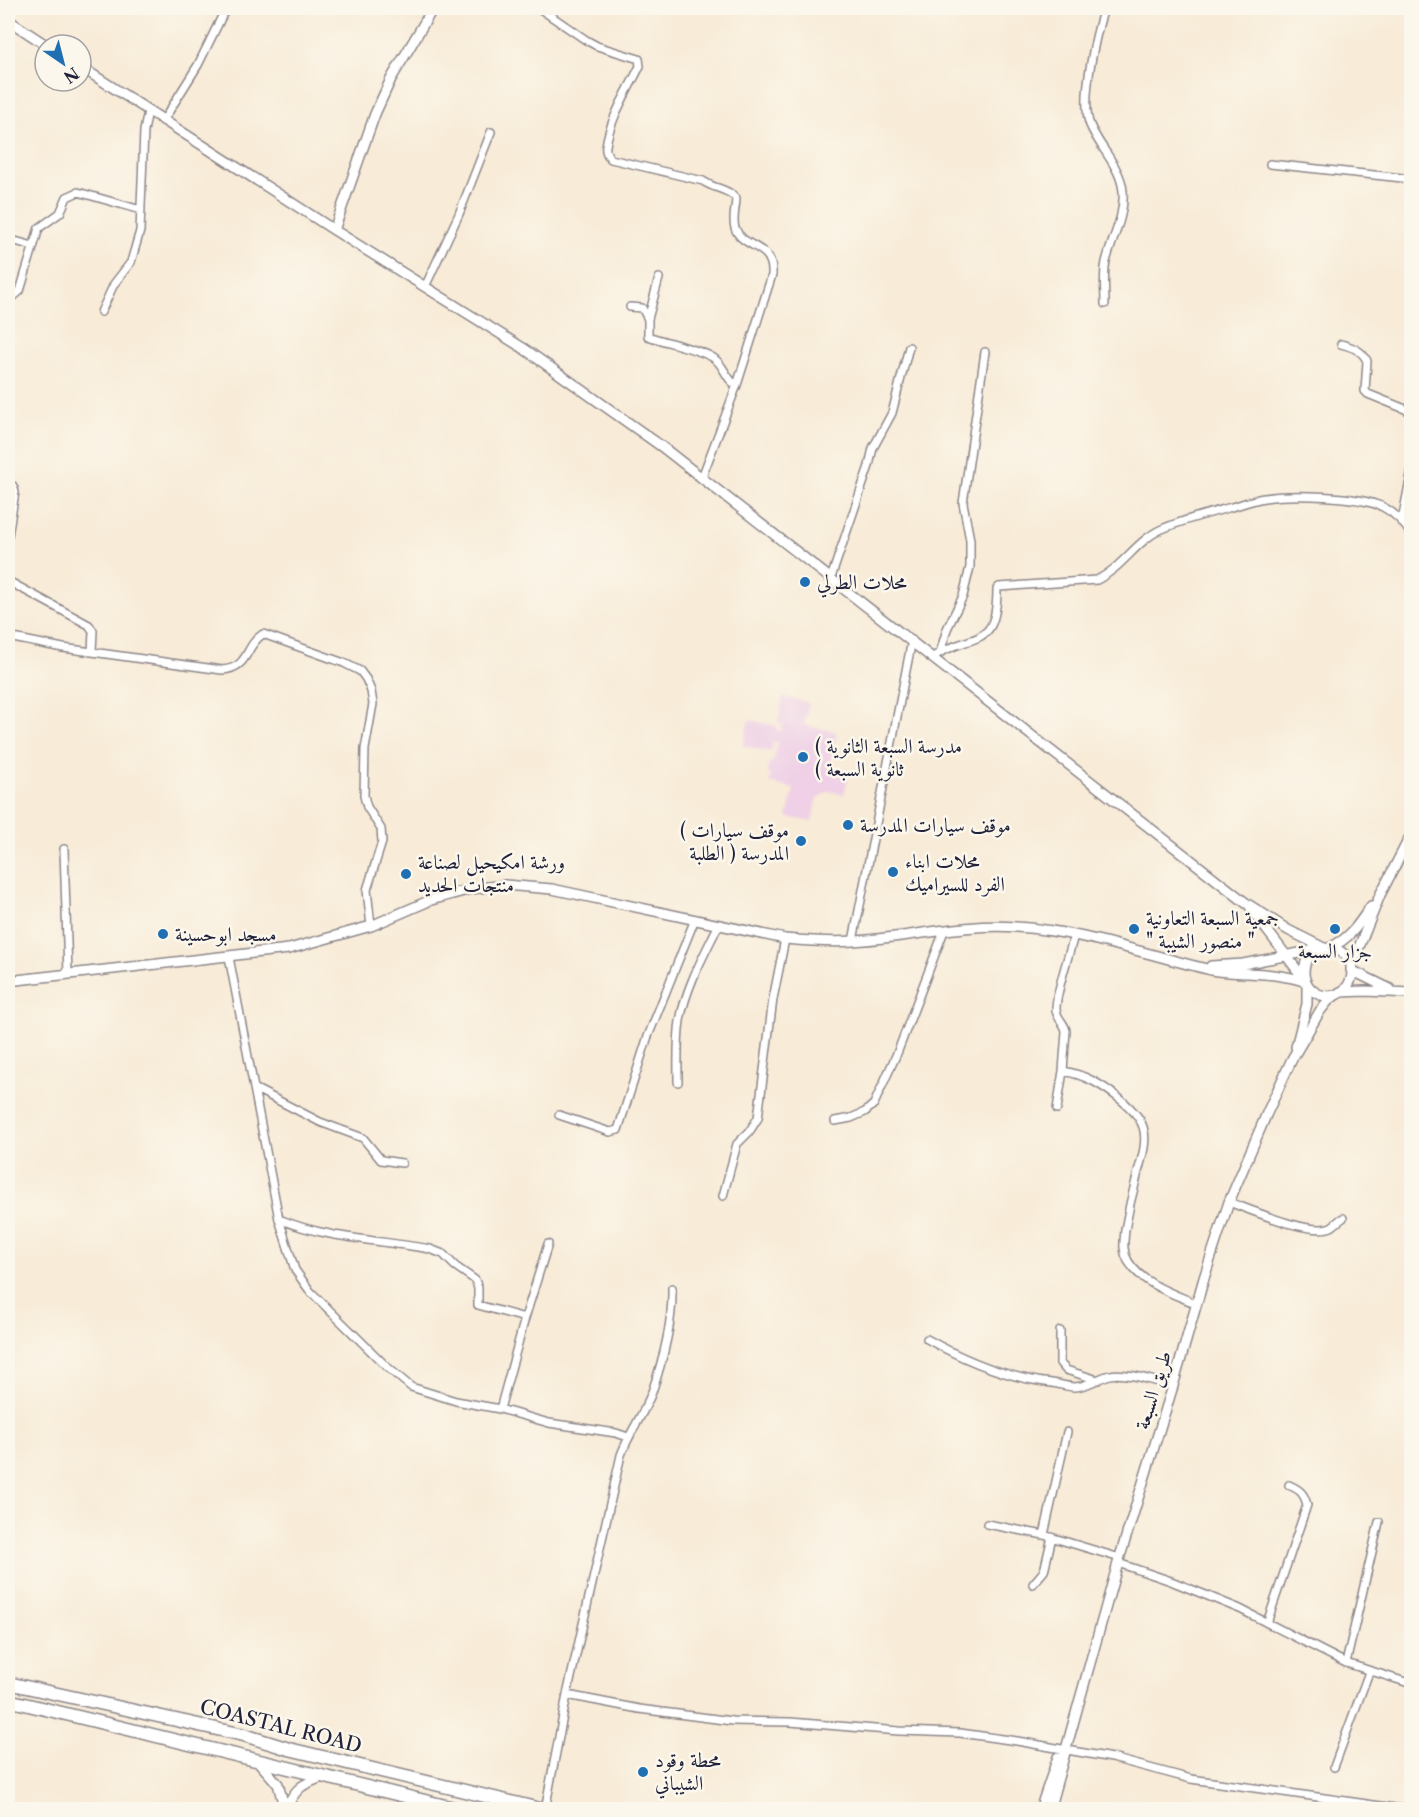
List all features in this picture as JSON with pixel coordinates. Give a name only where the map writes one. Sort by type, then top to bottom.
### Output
[{"type":"highway","name":"COASTAL ROAD","points":[[8,1683],[244,1736],[451,1789],[544,1809]]},
{"type":"highway","name":"COASTAL ROAD","points":[[8,1700],[462,1809]]},
{"type":"highway","points":[[448,1806],[451,1789]]},
{"type":"street","points":[[163,121],[198,65],[226,8]]},
{"type":"street","points":[[334,230],[375,114],[391,80],[433,8]]},
{"type":"street","points":[[539,8],[597,46],[639,58],[640,66],[608,138],[607,155],[611,159],[703,181],[711,187],[730,191],[736,198],[735,228],[740,235],[765,252],[770,259],[772,275],[738,385],[702,477]]},
{"type":"street","points":[[1104,8],[1098,26],[1090,70],[1089,123],[1120,179],[1123,190],[1117,234],[1106,264],[1105,304]]},
{"type":"street","points":[[8,20],[33,36]]},
{"type":"street","points":[[93,75],[523,348],[702,477],[912,640],[937,655],[1246,903],[1288,930],[1343,954],[1351,968],[1395,991]]},
{"type":"street","points":[[101,312],[114,284],[131,262],[140,231],[144,131],[148,111]]},
{"type":"street","points":[[425,287],[459,214],[491,132]]},
{"type":"street","points":[[1270,164],[1412,179]]},
{"type":"street","points":[[8,295],[13,297],[20,291],[39,228],[60,213],[67,197],[73,193],[78,192],[141,210]]},
{"type":"street","points":[[8,239],[33,246]]},
{"type":"street","points":[[658,278],[648,320],[648,336],[711,356],[721,363],[731,381],[738,385]]},
{"type":"street","points":[[630,307],[642,308],[648,320]]},
{"type":"street","points":[[1341,344],[1354,348],[1366,357],[1365,391],[1368,394],[1412,414]]},
{"type":"street","points":[[831,578],[873,448],[892,413],[909,347]]},
{"type":"street","points":[[937,655],[946,629],[963,596],[970,567],[970,540],[963,503],[985,352]]},
{"type":"street","points":[[1402,520],[1412,470]]},
{"type":"street","points":[[8,485],[13,486],[15,492],[8,536]]},
{"type":"street","points":[[937,655],[981,637],[988,631],[995,617],[999,586],[1097,580],[1117,566],[1148,537],[1162,529],[1264,498],[1320,496],[1349,499],[1383,507],[1402,520],[1412,536]]},
{"type":"street","points":[[8,581],[89,625],[93,631],[92,652]]},
{"type":"street","points":[[8,637],[63,648],[214,670],[232,669],[239,666],[254,641],[263,634],[360,671],[371,691],[373,704],[365,749],[364,796],[367,807],[381,829],[382,842],[367,890],[371,926]]},
{"type":"street","points":[[853,942],[912,640]]},
{"type":"street","points":[[1292,1059],[1320,1011],[1350,980],[1351,968],[1380,895],[1412,833]]},
{"type":"street","points":[[64,849],[68,974]]},
{"type":"street","points":[[8,981],[289,949],[371,926],[431,900],[471,889],[505,885],[552,889],[785,939],[853,942],[944,931],[1015,926],[1074,935],[1229,973],[1277,975],[1306,982]]},
{"type":"street","points":[[1292,1059],[1307,1004],[1304,969],[1306,960],[1312,953],[1346,939],[1354,932],[1380,895]]},
{"type":"street","points":[[1246,903],[1306,982],[1320,995],[1395,991],[1412,993]]},
{"type":"street","points":[[559,1115],[610,1132],[618,1130],[647,1039],[694,919]]},
{"type":"street","points":[[678,1082],[677,1050],[680,1019],[694,976],[719,924]]},
{"type":"street","points":[[835,1121],[850,1119],[865,1112],[874,1104],[898,1052],[944,931]]},
{"type":"street","points":[[1057,1109],[1063,1071],[1066,1026],[1058,1016],[1056,1004],[1074,935]]},
{"type":"street","points":[[723,1196],[737,1144],[758,1118],[773,999],[785,939]]},
{"type":"street","points":[[1198,967],[1243,964],[1325,948]]},
{"type":"street","points":[[229,957],[279,1220],[295,1270],[310,1291],[411,1387],[456,1401],[500,1408],[549,1423],[616,1432],[628,1437]]},
{"type":"street","name":"طريق السبعة","points":[[1065,1745],[1207,1268],[1229,1202],[1292,1059]]},
{"type":"street","points":[[1063,1071],[1082,1075],[1105,1087],[1127,1104],[1139,1119],[1144,1131],[1142,1159],[1128,1214],[1123,1249],[1129,1262],[1147,1279],[1161,1289],[1197,1304]]},
{"type":"street","points":[[254,1088],[320,1122],[363,1138],[381,1160],[402,1163]]},
{"type":"street","points":[[1229,1202],[1309,1228],[1332,1227],[1343,1218]]},
{"type":"street","points":[[279,1220],[330,1234],[430,1249],[443,1254],[475,1280],[478,1288],[478,1305],[525,1318]]},
{"type":"street","points":[[500,1408],[548,1244]]},
{"type":"street","points":[[544,1809],[621,1455],[652,1392],[672,1311],[672,1288]]},
{"type":"street","points":[[1060,1331],[1060,1363],[1066,1370],[1098,1380]]},
{"type":"street","points":[[927,1339],[1009,1376],[1074,1387],[1110,1375],[1122,1374],[1173,1386]]},
{"type":"street","points":[[1044,1535],[1067,1432]]},
{"type":"street","points":[[1267,1623],[1307,1505],[1305,1495],[1289,1485]]},
{"type":"street","points":[[1346,1663],[1379,1522]]},
{"type":"street","points":[[987,1524],[1052,1537],[1119,1561],[1240,1610],[1346,1663],[1412,1684]]},
{"type":"street","points":[[1033,1584],[1044,1571],[1052,1537]]},
{"type":"street","points":[[1334,1767],[1369,1672]]},
{"type":"street","points":[[567,1695],[639,1709],[732,1721],[790,1722],[960,1734],[1065,1745],[1191,1779],[1409,1809]]},
{"type":"street","points":[[1040,1809],[1065,1745]]},
{"type":"street","points":[[1049,1809],[1065,1745]]},
{"type":"street","points":[[256,1759],[278,1784],[285,1809]]},
{"type":"street","points":[[285,1809],[300,1786],[326,1775]]},
{"type":"shaded area","name":"( مدرسة السبعة الثانوية ( ثانوية السبعة","points":[[783,697],[809,703],[804,725],[837,732],[829,767],[849,772],[844,795],[829,791],[817,799],[812,822],[787,817],[794,789],[769,783],[771,775],[767,773],[769,762],[773,762],[778,742],[773,742],[771,752],[743,746],[749,720],[777,726],[776,730],[781,731],[782,724],[778,722]]},
{"type":"place","name":"محلات الطرلي","points":[[805,582]]},
{"type":"place","name":"( مدرسة السبعة الثانوية ( ثانوية السبعة","points":[[803,757]]},
{"type":"place","name":"موقف سيارات المدرسة","points":[[848,825]]},
{"type":"place","name":"( موقف سيارات المدرسة ( الطلبة","points":[[801,841]]},
{"type":"place","name":"محلات ابناء الفرد للسيراميك","points":[[893,872]]},
{"type":"place","name":"ورشة امكيحيل لصناعة منتجات الحديد","points":[[406,874]]},
{"type":"place","name":"جمعية السبعة التعاونية \" منصور الشيبة \"","points":[[1134,929]]},
{"type":"place","name":"جزار السبعة","points":[[1335,929]]},
{"type":"place","name":"مسجد ابوحسينة","points":[[163,934]]},
{"type":"place","name":"محطة وقود الشيباني","points":[[643,1772]]}]
